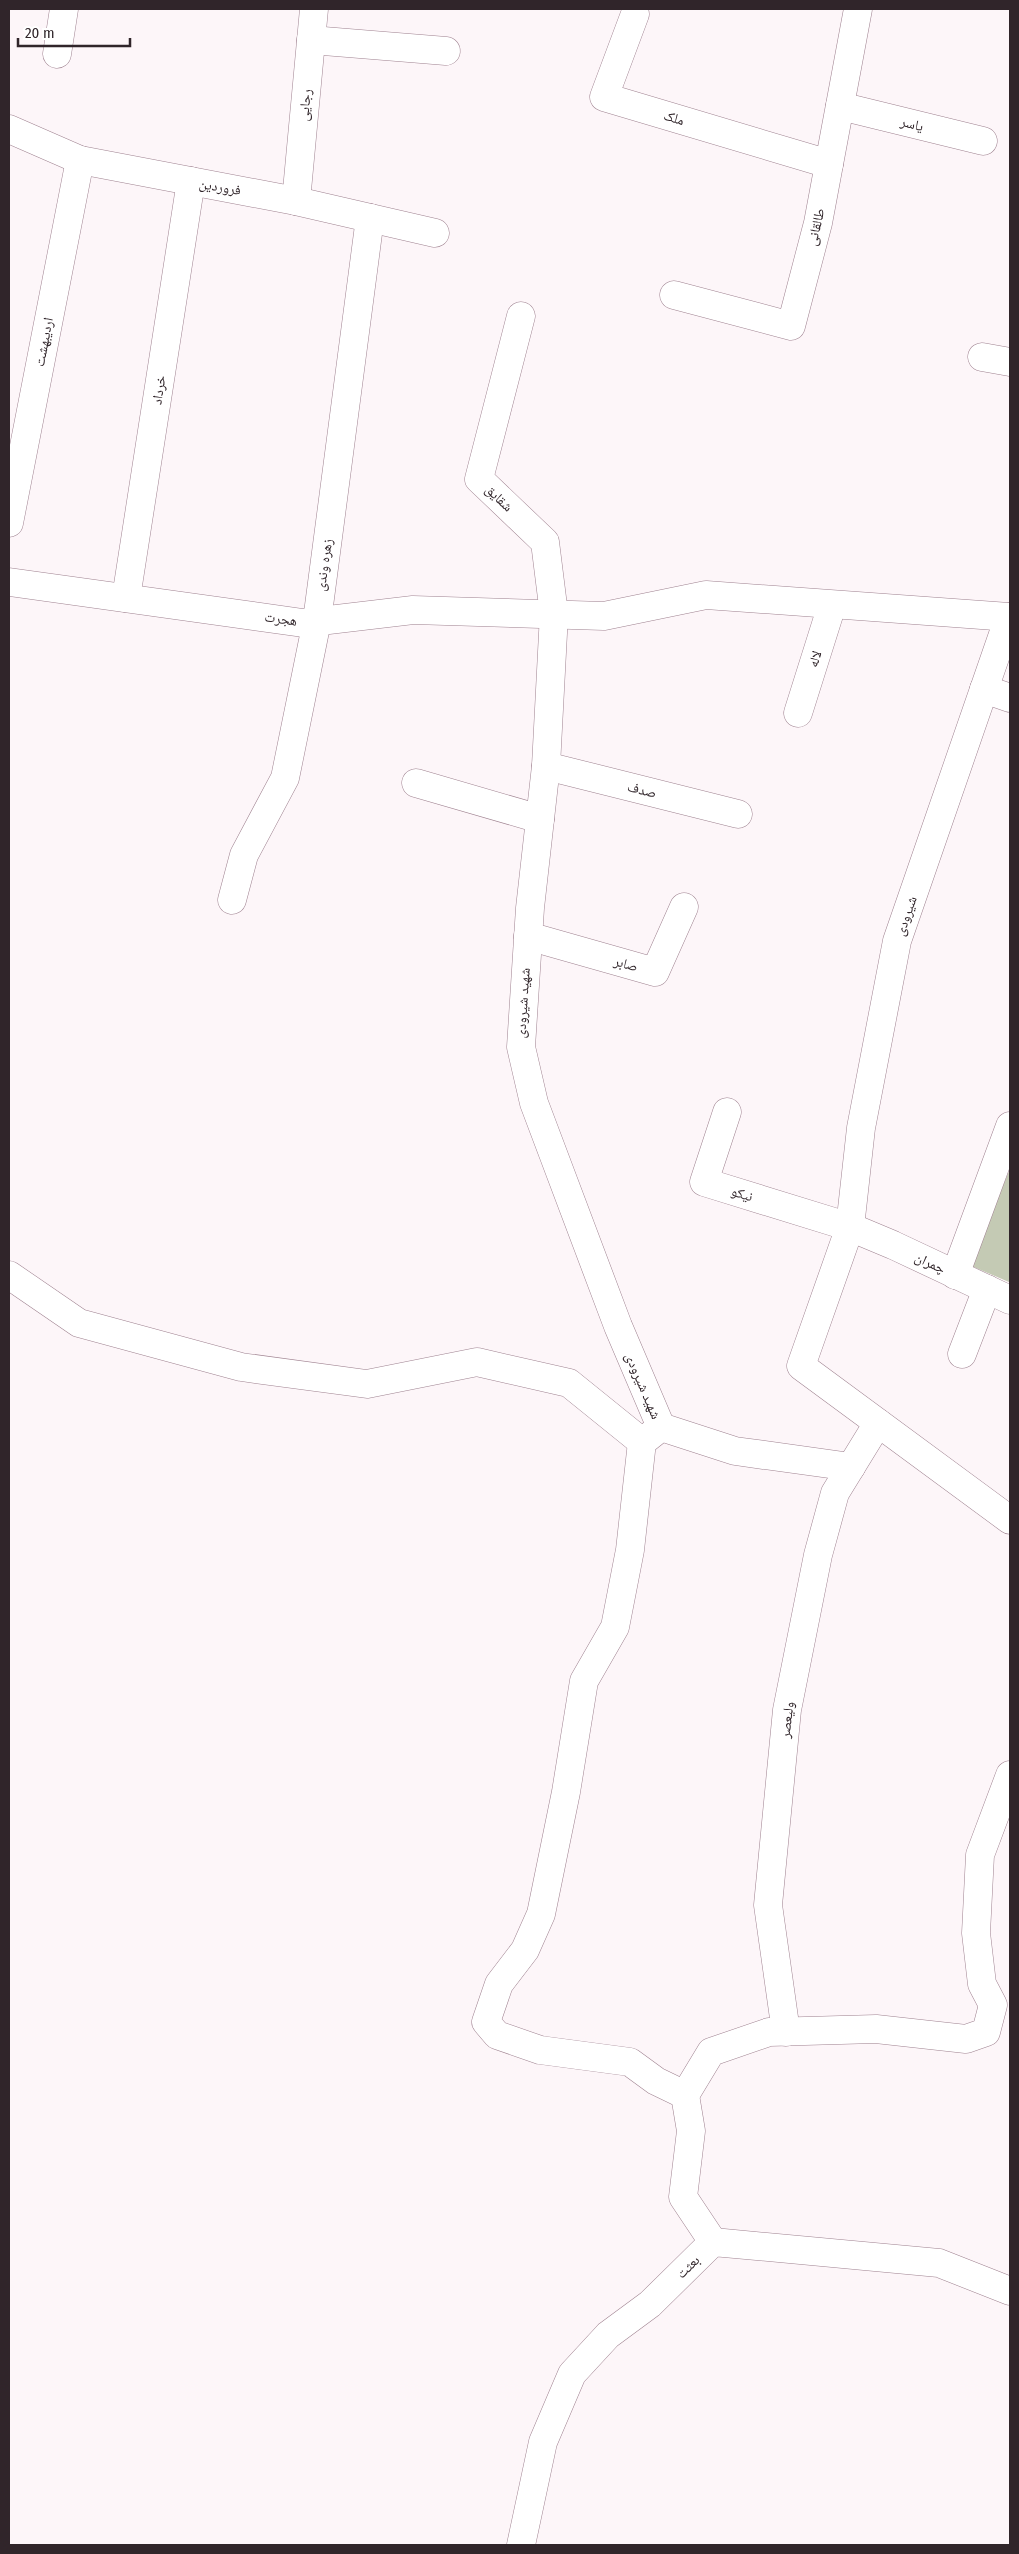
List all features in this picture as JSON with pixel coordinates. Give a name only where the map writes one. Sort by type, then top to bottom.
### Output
[{"type":"street","points":[[57,54],[64,9]]},
{"type":"street","name":"رجایی","points":[[296,201],[314,9]]},
{"type":"street","name":"طالقانی","points":[[674,295],[791,326],[818,223],[858,9]]},
{"type":"street","name":"ملک","points":[[636,14],[604,97],[829,164]]},
{"type":"street","points":[[311,40],[446,51]]},
{"type":"street","name":"یاسر","points":[[840,106],[984,141]]},
{"type":"street","name":"فروردین","points":[[9,129],[80,160],[296,201],[435,233]]},
{"type":"street","name":"اردیبهشت","points":[[9,523],[80,160]]},
{"type":"street","name":"خرداد","points":[[126,598],[191,181]]},
{"type":"street","name":"زهره وندی","points":[[232,900],[244,855],[285,778],[317,621],[370,218]]},
{"type":"street","name":"شقایق","points":[[521,316],[479,479],[545,542],[554,614]]},
{"type":"street","points":[[982,357],[1010,362]]},
{"type":"street","name":"هجرت","points":[[9,582],[302,623],[413,610],[604,616],[706,596],[1010,617]]},
{"type":"street","name":"لاله","points":[[798,713],[832,605]]},
{"type":"street","name":"شهید شیرودی","points":[[554,614],[546,766],[528,936],[521,1047],[534,1103],[618,1326],[651,1434]]},
{"type":"street","name":"شیرودی","points":[[878,1423],[801,1366],[850,1227],[861,1128],[897,941],[1010,617]]},
{"type":"street","points":[[984,688],[1010,698]]},
{"type":"street","name":"صدف","points":[[546,766],[738,814]]},
{"type":"street","points":[[416,783],[540,818]]},
{"type":"street","name":"صابر","points":[[528,936],[655,972],[684,907]]},
{"type":"street","name":"نیکو","points":[[727,1112],[704,1182],[850,1227]]},
{"type":"street","points":[[955,1274],[1010,1126]]},
{"type":"street","name":"چمران","points":[[850,1227],[999,1295]]},
{"type":"street","points":[[9,1275],[80,1323],[241,1366],[367,1384],[477,1362],[569,1383],[651,1434],[735,1451],[851,1467]]},
{"type":"street","points":[[962,1354],[999,1295]]},
{"type":"street","points":[[878,1423],[1010,1520]]},
{"type":"street","name":"ولیعصر","points":[[786,2032],[768,1905],[787,1710],[818,1555],[835,1493],[878,1423]]},
{"type":"street","points":[[651,1434],[615,1627],[584,1681],[574,1733],[566,1792],[541,1914],[525,1950],[499,1984],[486,2022],[497,2035],[540,2050],[630,2062],[656,2080],[685,2095]]},
{"type":"street","points":[[1010,1775],[980,1856],[976,1932],[982,1984],[993,2005],[986,2032],[966,2038],[876,2029],[769,2032],[711,2052],[685,2095],[691,2131],[683,2197],[713,2242],[939,2263],[1010,2290]]},
{"type":"street","name":"بعثت","points":[[521,2545],[543,2442],[572,2374],[608,2335],[650,2304],[713,2242]]},
{"type":"green space","points":[[1010,1169],[1010,1280],[1009,1282],[969,1265]]}]
